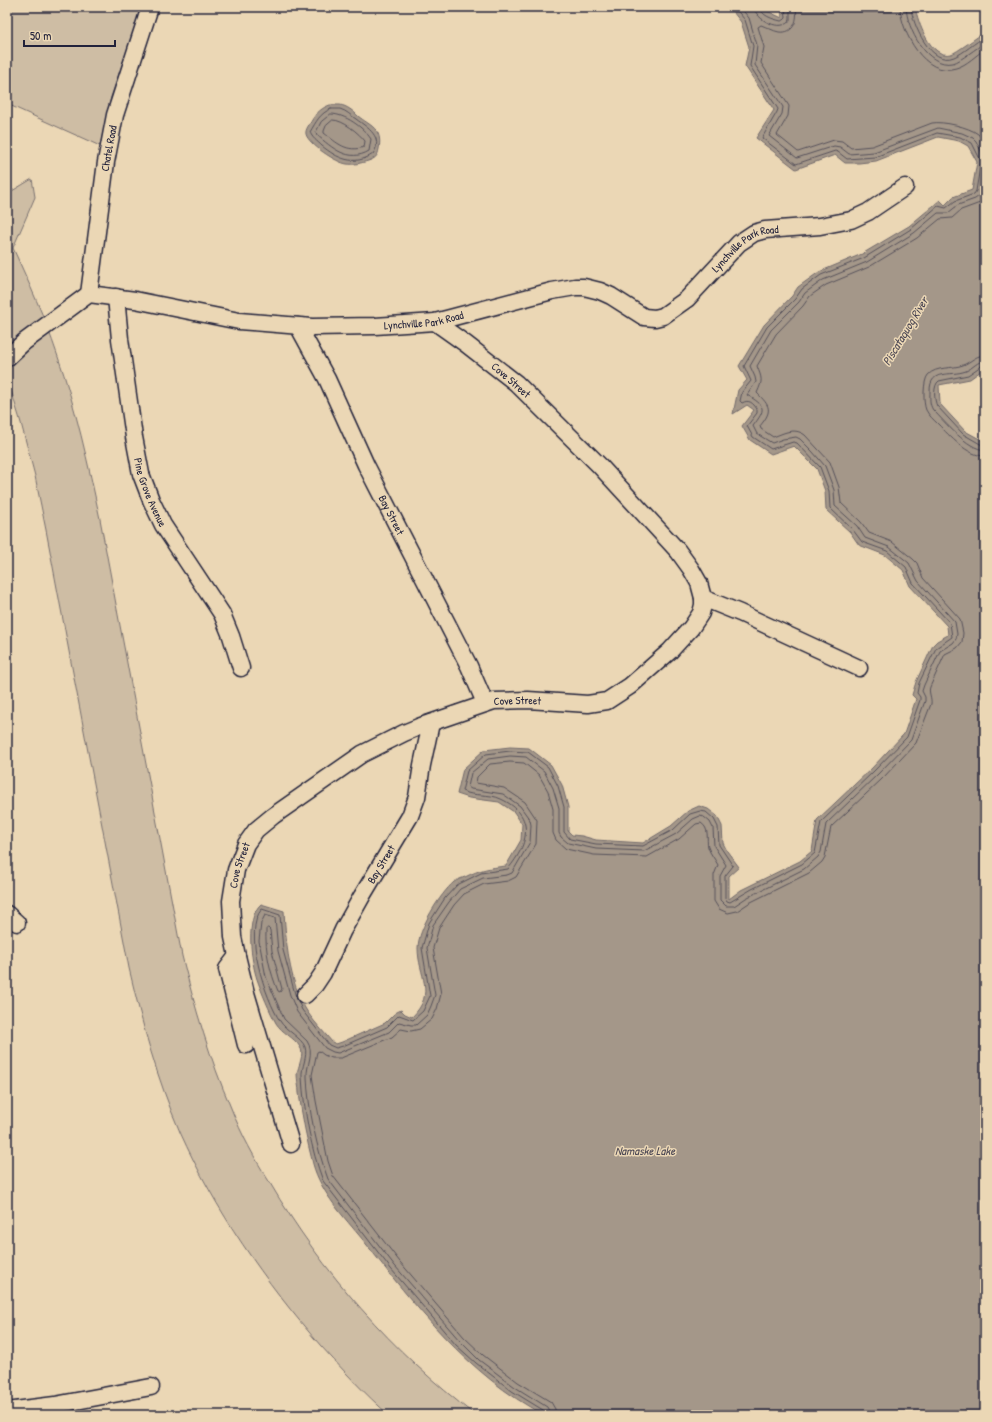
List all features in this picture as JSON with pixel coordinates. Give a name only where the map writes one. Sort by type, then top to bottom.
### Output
[{"type":"street","name":"Chatel Road","points":[[89,294],[106,162],[115,115],[150,7]]},
{"type":"street","name":"Lynchville Park Road","points":[[89,294],[116,297],[239,321],[298,326],[375,326],[435,322],[552,291],[584,287],[600,291],[644,317],[655,318],[670,312],[687,299],[739,243],[754,233],[765,230],[820,226],[851,220],[868,212],[904,187]]},
{"type":"street","points":[[7,358],[24,342],[89,294]]},
{"type":"street","name":"Pine Grove Avenue","points":[[116,297],[120,339],[134,437],[141,474],[150,500],[163,525],[222,614],[241,668]]},
{"type":"street","name":"Cove Street","points":[[291,1144],[236,956],[231,901],[240,856],[256,830],[273,816],[362,754],[404,733],[485,703],[504,700],[588,704],[607,701],[630,686],[670,652],[692,628],[701,613],[703,605],[703,598],[699,583],[691,569],[678,552],[599,465],[516,383],[435,322]]},
{"type":"street","name":"Bay Street","points":[[298,326],[327,379],[366,465],[469,666],[485,703]]},
{"type":"street","points":[[703,598],[740,613],[859,668]]},
{"type":"street","name":"Bay Street","points":[[305,995],[315,985],[323,973],[351,917],[410,816],[417,797],[431,723]]},
{"type":"street","points":[[236,956],[227,969],[246,1045]]},
{"type":"street","points":[[7,1411],[55,1405],[151,1387]]},
{"type":"shaded area","points":[[7,7],[142,7],[111,97],[100,146],[7,104]]},
{"type":"shaded area","points":[[32,179],[35,197],[13,248],[36,301],[64,374],[81,436],[100,519],[182,956],[216,1071],[239,1127],[264,1174],[312,1248],[361,1309],[388,1337],[445,1391],[475,1415],[389,1415],[354,1382],[300,1322],[280,1297],[225,1217],[194,1161],[180,1132],[164,1092],[139,1010],[129,968],[35,476],[7,377],[7,194]]},
{"type":"water","name":"Namaske Lake","points":[[729,7],[762,7],[782,18],[781,7],[915,7],[926,38],[937,51],[944,54],[954,53],[985,32],[985,368],[970,379],[939,385],[940,404],[965,431],[985,442],[985,1415],[544,1415],[517,1399],[491,1380],[444,1337],[403,1290],[327,1195],[313,1164],[303,1120],[297,1074],[302,1053],[300,1047],[281,1030],[268,1007],[255,971],[251,951],[251,929],[253,919],[261,904],[284,911],[287,948],[295,985],[305,1008],[314,1021],[332,1042],[336,1044],[385,1023],[395,1013],[401,1010],[405,1014],[412,1017],[419,1008],[425,992],[419,958],[419,940],[436,903],[455,881],[490,868],[506,866],[521,840],[522,824],[514,812],[499,802],[469,798],[457,794],[463,769],[484,750],[510,747],[529,748],[551,765],[562,785],[568,807],[568,831],[572,835],[596,840],[643,843],[671,826],[688,811],[699,806],[708,809],[717,816],[722,826],[723,843],[739,867],[729,876],[729,899],[741,890],[800,861],[812,851],[817,820],[872,768],[904,734],[916,699],[912,695],[916,682],[933,645],[948,635],[947,626],[910,586],[903,570],[885,555],[859,545],[850,532],[826,510],[825,491],[817,469],[794,446],[771,454],[750,440],[742,426],[754,410],[747,405],[733,414],[738,390],[747,380],[739,366],[764,325],[792,296],[798,287],[819,272],[862,254],[909,226],[940,200],[945,205],[953,197],[972,190],[977,162],[968,146],[959,141],[938,137],[876,161],[845,163],[835,155],[796,169],[756,138],[774,110],[745,66],[749,47],[741,22]]},
{"type":"water","points":[[330,105],[340,105],[347,108],[374,128],[379,136],[380,142],[378,154],[374,158],[355,164],[342,163],[317,148],[312,143],[306,134],[306,130],[314,117],[322,109]]},
{"type":"water label","name":"Piscataquog River","points":[[905,331]]}]
